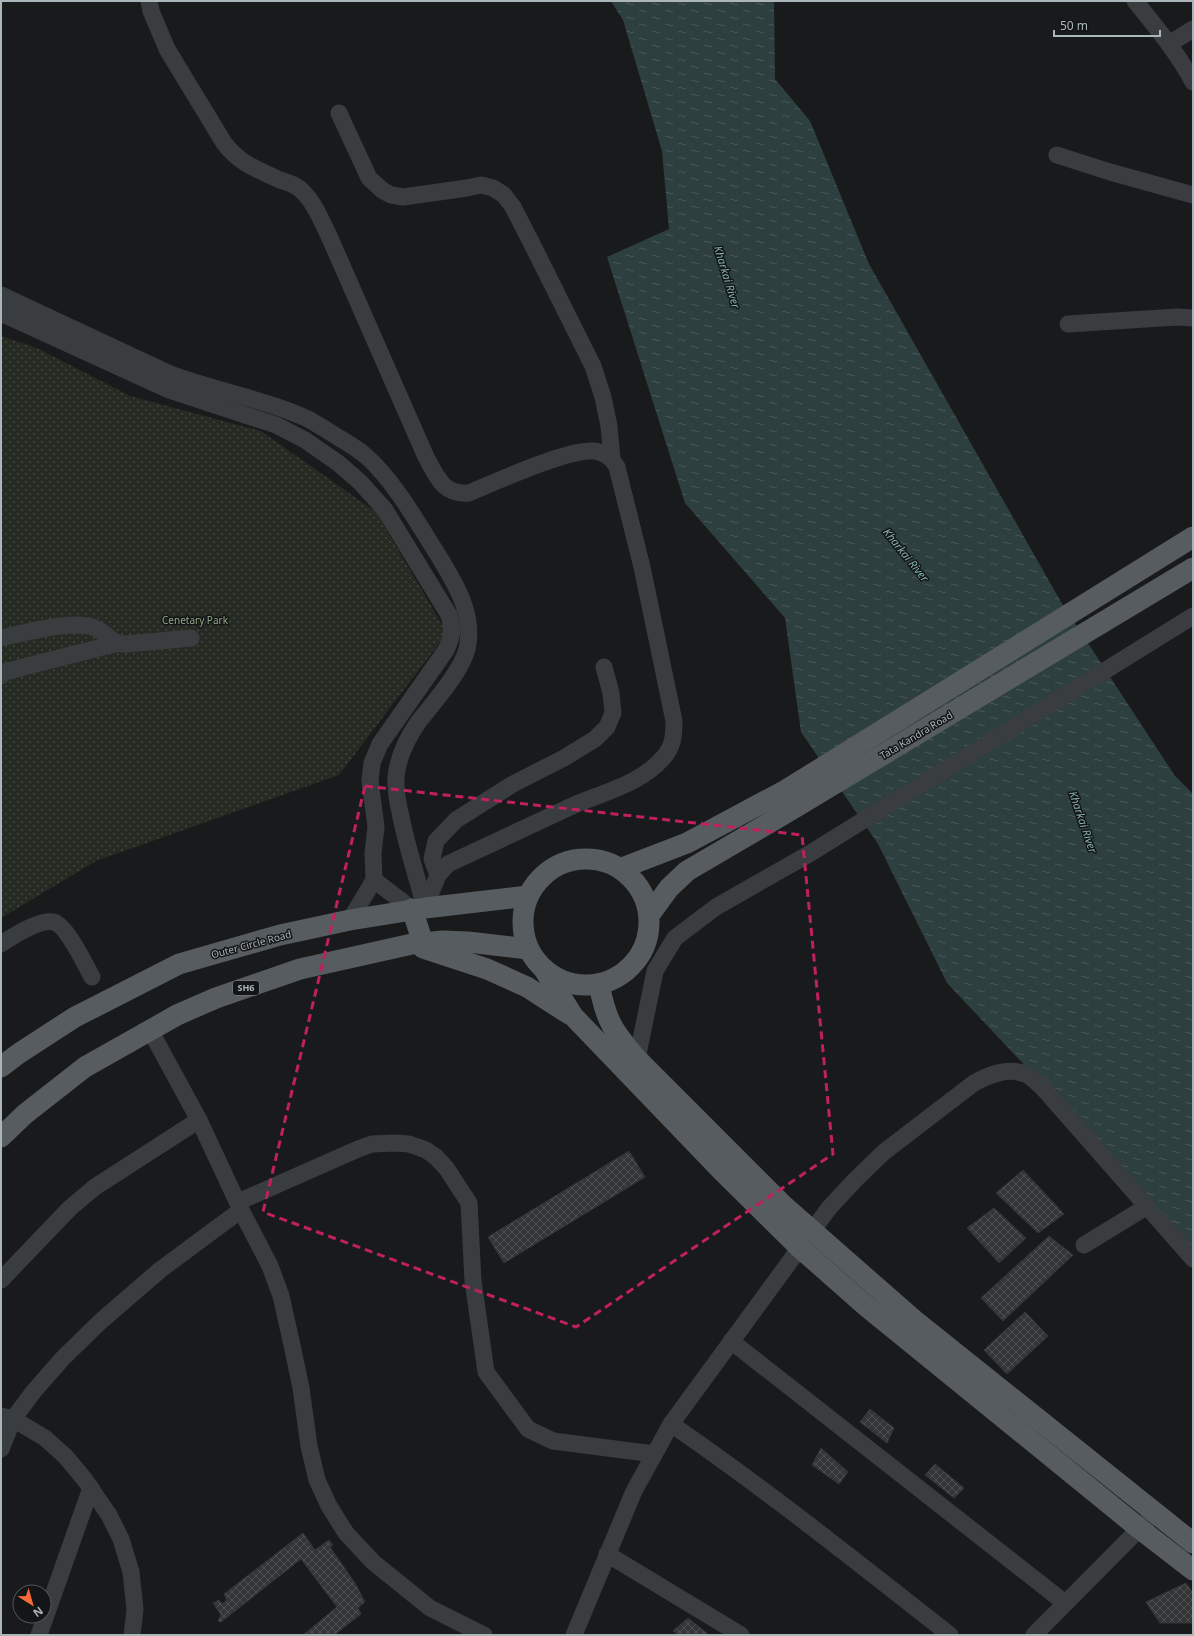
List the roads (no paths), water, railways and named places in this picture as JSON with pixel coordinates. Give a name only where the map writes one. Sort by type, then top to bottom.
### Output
[{"type":"main road","points":[[622,868],[687,844],[786,790],[1185,541]]},
{"type":"main road","name":"Tata Kandra Road","points":[[650,914],[669,888],[687,871],[1193,568]]},
{"type":"main road","points":[[545,971],[561,981],[580,985],[599,984],[617,978],[636,961],[648,939],[650,914],[641,888],[622,868],[596,858],[568,860],[544,874],[528,896],[522,923],[528,949],[545,971],[573,1016],[721,1170],[799,1247],[866,1306],[1140,1529],[1193,1570]]},
{"type":"main road","name":"Outer Circle Road","points":[[1,1067],[18,1054],[75,1017],[179,964],[280,935],[350,920],[419,908],[528,896]]},
{"type":"main road","points":[[419,908],[418,944],[487,969],[527,987],[573,1016]]},
{"type":"main road","name":"SH6","points":[[1,1137],[26,1114],[85,1067],[177,1015],[216,998],[300,969],[418,944],[443,941],[468,942],[528,949]]},
{"type":"main road","points":[[599,984],[603,1006],[608,1020],[619,1038],[637,1059],[784,1206],[914,1320],[1193,1543]]},
{"type":"street","points":[[149,1],[151,11],[167,49],[224,143],[233,155],[244,163],[299,188],[315,208],[329,236],[426,457],[439,480],[446,488],[458,494],[469,493],[565,455],[586,450],[598,451],[612,459]]},
{"type":"street","points":[[1135,1],[1169,44],[1193,82]]},
{"type":"street","points":[[1169,44],[1193,29]]},
{"type":"street","points":[[339,113],[369,178],[382,190],[391,195],[403,197],[481,185],[493,188],[504,195],[513,207],[593,366],[608,419],[612,459],[617,467],[642,567],[674,721],[674,736],[671,748],[663,758],[638,779],[574,805],[448,864],[438,875],[419,908]]},
{"type":"street","points":[[1057,155],[1110,172],[1193,195]]},
{"type":"street","points":[[1,295],[170,374],[279,408],[309,420],[366,456],[388,480],[415,519],[459,590],[467,612],[469,635],[466,651],[458,668],[416,727],[405,745],[399,760],[396,792],[419,908]]},
{"type":"street","points":[[1,313],[152,384],[276,425],[305,440],[360,482],[385,510],[449,615],[452,629],[452,639],[446,650],[380,744],[372,763],[370,781],[376,827],[373,853],[374,880],[350,920]]},
{"type":"street","points":[[1068,324],[1176,317],[1193,318]]},
{"type":"street","points":[[637,1059],[655,971],[675,938],[716,907],[809,854],[1193,616]]},
{"type":"street","points":[[1,638],[56,627],[81,626],[94,628],[118,643]]},
{"type":"street","points":[[1,676],[4,672],[118,643],[127,644],[191,638]]},
{"type":"street","points":[[438,875],[432,858],[436,841],[456,820],[481,803],[595,739],[608,727],[614,713],[611,693],[604,667]]},
{"type":"street","points":[[371,794],[396,792]]},
{"type":"street","points":[[374,880],[419,908]]},
{"type":"street","points":[[1,944],[38,924],[49,921],[56,923],[65,931],[74,944],[92,978]]},
{"type":"street","points":[[150,1030],[199,1120],[270,1266],[281,1296],[301,1388],[309,1446],[315,1473],[329,1506],[346,1533],[373,1562],[430,1608],[484,1635]]},
{"type":"street","points":[[574,1635],[634,1491],[671,1424],[799,1247],[813,1231],[829,1208],[884,1152],[974,1084],[990,1075],[1007,1071],[1026,1074],[1042,1087],[1193,1259]]},
{"type":"street","points":[[1,1280],[70,1208],[95,1187],[199,1120]]},
{"type":"street","points":[[1,1449],[7,1418],[64,1358],[101,1321],[160,1270],[240,1206],[358,1149],[372,1144],[395,1143],[409,1144],[426,1150],[436,1157],[447,1169],[469,1203],[473,1281],[486,1372],[528,1429],[553,1441],[654,1454]]},
{"type":"street","points":[[1084,1245],[1146,1207]]},
{"type":"street","points":[[731,1341],[1065,1603]]},
{"type":"street","points":[[7,1418],[45,1438],[66,1457],[91,1488],[109,1515],[121,1539],[131,1572],[136,1610],[132,1635]]},
{"type":"street","points":[[671,1424],[739,1472],[830,1540],[950,1635]]},
{"type":"street","points":[[39,1635],[91,1488]]},
{"type":"street","points":[[1034,1635],[1140,1529],[1155,1512]]},
{"type":"street","points":[[607,1554],[741,1635]]},
{"type":"water","name":"Kharkai River","points":[[611,1],[774,1],[775,79],[810,121],[869,264],[1061,602],[1175,776],[1193,794],[1193,1253],[1048,1090],[947,983],[878,844],[801,732],[785,618],[685,503],[607,257],[669,229],[662,151],[623,20]]},
{"type":"park label","name":"Cenetary Park","points":[[195,620]]}]
